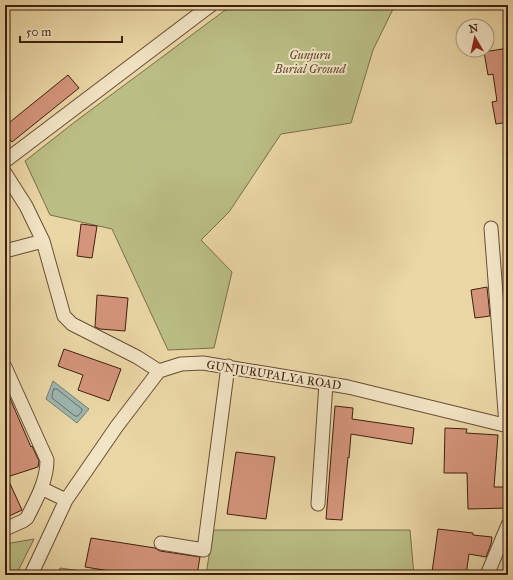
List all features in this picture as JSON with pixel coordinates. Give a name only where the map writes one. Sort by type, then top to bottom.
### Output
[{"type":"street","points":[[5,161],[211,5]]},
{"type":"street","points":[[5,173],[26,206],[43,241],[64,316],[72,324],[137,357],[159,371],[117,426],[66,500],[31,575]]},
{"type":"street","points":[[491,228],[507,426]]},
{"type":"street","points":[[5,250],[43,241]]},
{"type":"street","name":"GUNJURUPALYA ROAD","points":[[159,371],[181,364],[203,363],[228,366],[348,387],[507,426]]},
{"type":"street","points":[[161,543],[204,550],[228,366]]},
{"type":"street","points":[[5,367],[47,460],[46,474],[41,488],[26,518],[23,521],[5,529]]},
{"type":"street","points":[[318,504],[326,383]]},
{"type":"street","points":[[41,488],[66,500]]},
{"type":"street","points":[[487,575],[508,525]]},
{"type":"green space","name":"Gunjuru Burial Ground","points":[[232,5],[395,5],[373,50],[351,123],[281,134],[229,212],[201,240],[232,272],[214,348],[168,350],[112,229],[50,215],[25,161],[76,121]]},
{"type":"green space","points":[[213,530],[410,530],[414,575],[206,575]]},
{"type":"green space","points":[[34,539],[16,575],[5,575],[5,544]]},
{"type":"green space","points":[[60,568],[110,575],[58,575]]},
{"type":"water","points":[[53,381],[89,409],[77,423],[46,399]]},
{"type":"building","points":[[508,48],[508,122],[496,124],[492,102],[497,101],[493,74],[488,75],[485,58],[495,58],[495,50]]},
{"type":"building","points":[[68,75],[79,88],[12,142],[5,134],[5,126]]},
{"type":"building","points":[[81,224],[97,226],[92,258],[77,256]]},
{"type":"building","points":[[487,287],[490,316],[475,318],[471,290]]},
{"type":"building","points":[[97,295],[128,298],[125,331],[100,329],[95,327]]},
{"type":"building","points":[[64,349],[121,369],[109,401],[78,390],[83,375],[58,366]]},
{"type":"building","points":[[5,387],[31,447],[32,446],[39,461],[38,467],[7,477],[22,510],[5,518]]},
{"type":"building","points":[[335,406],[353,408],[352,419],[414,428],[412,444],[351,434],[342,520],[326,519]]},
{"type":"building","points":[[445,428],[467,429],[466,433],[498,435],[494,487],[508,487],[508,508],[468,509],[467,473],[444,473]]},
{"type":"building","points":[[236,452],[275,457],[266,519],[227,514]]},
{"type":"building","points":[[438,529],[492,537],[486,557],[469,554],[466,575],[432,572]]},
{"type":"building","points":[[91,538],[200,557],[197,575],[135,575],[85,567]]}]
